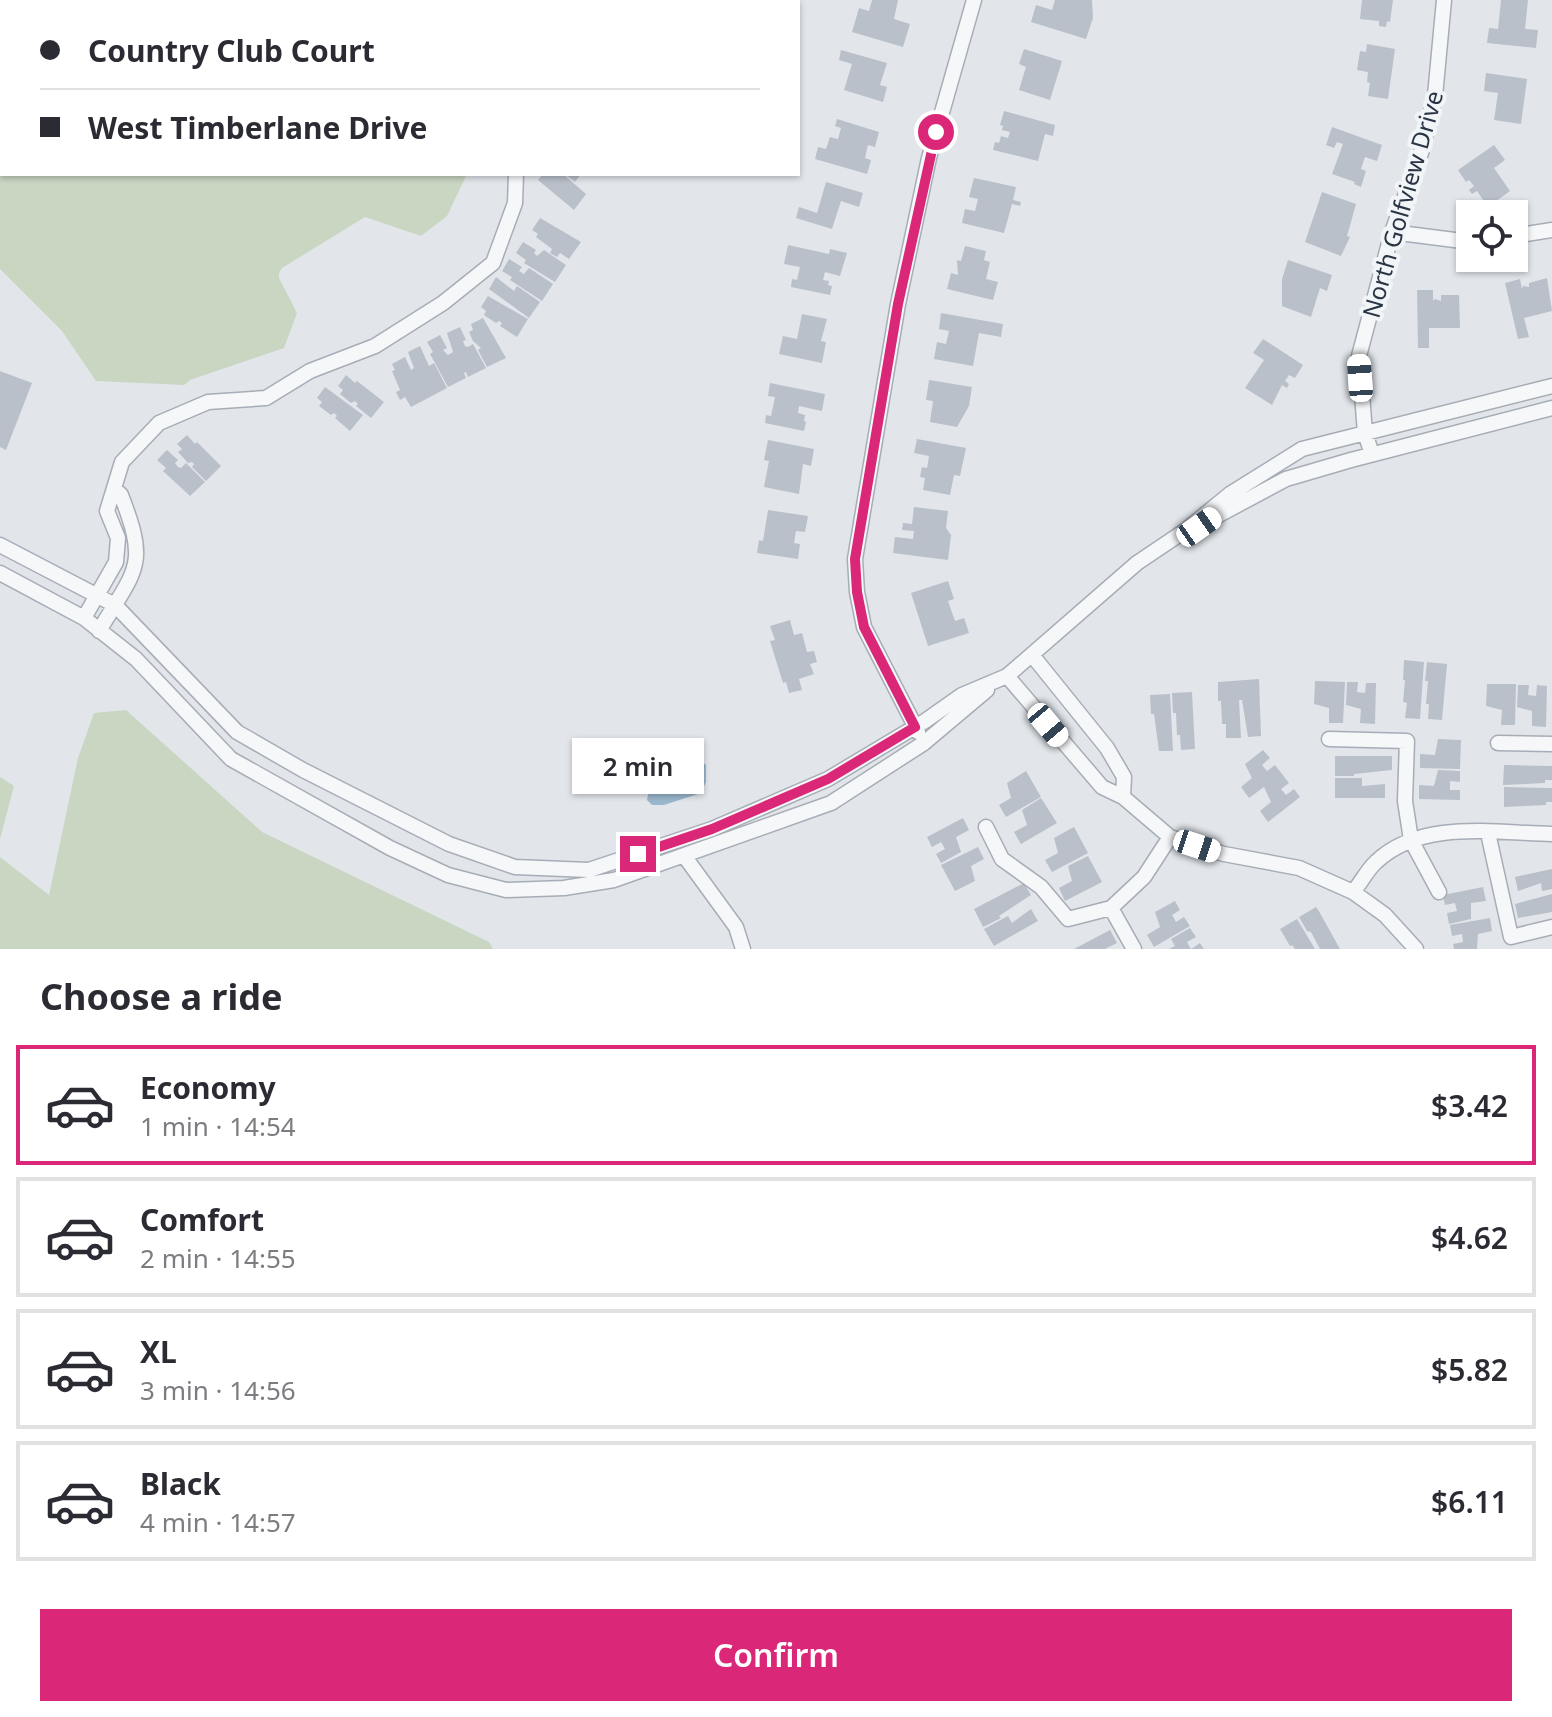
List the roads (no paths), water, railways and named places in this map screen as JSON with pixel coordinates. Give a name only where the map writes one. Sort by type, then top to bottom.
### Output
[{"type":"street","points":[[924,743],[864,627],[855,559],[898,304],[929,158],[974,0]]},
{"type":"street","name":"North Golfview Drive","points":[[1372,454],[1365,433],[1359,356],[1392,232],[1421,153],[1435,96],[1444,0]]},
{"type":"street","points":[[84,618],[116,562],[118,538],[107,511],[122,462],[159,423],[208,402],[266,398],[310,371],[375,346],[443,303],[493,263],[515,203],[516,176]]},
{"type":"street","points":[[1528,234],[1552,230]]},
{"type":"street","points":[[1392,232],[1456,240]]},
{"type":"street","points":[[0,573],[84,618],[136,659],[231,759],[390,848],[448,875],[506,890],[564,888],[614,880],[831,803],[924,743],[1032,655],[1137,563],[1186,530],[1230,494],[1302,449],[1552,386]]},
{"type":"street","points":[[1186,530],[1199,527],[1227,508],[1286,479],[1552,408]]},
{"type":"street","points":[[99,631],[136,567],[138,547],[121,495],[115,489]]},
{"type":"street","points":[[0,545],[115,605],[237,732],[303,770],[449,844],[515,867],[589,870],[712,829],[828,779],[962,695],[1002,679]]},
{"type":"street","points":[[1032,655],[1107,748],[1124,777],[1123,797]]},
{"type":"street","points":[[1002,679],[1102,787],[1123,797],[1170,837],[1224,854],[1299,868],[1353,892],[1385,915],[1416,949]]},
{"type":"street","points":[[1329,739],[1407,741],[1405,801],[1411,840],[1439,892]]},
{"type":"street","points":[[1498,743],[1552,744]]},
{"type":"street","points":[[986,827],[1002,859],[1041,887],[1068,919],[1111,908],[1144,877],[1170,837]]},
{"type":"street","points":[[1353,892],[1376,862],[1411,840],[1441,833],[1552,834]]},
{"type":"street","points":[[1488,833],[1511,937],[1552,927]]},
{"type":"street","points":[[685,857],[736,927],[743,949]]},
{"type":"street","points":[[1111,908],[1134,949]]},
{"type":"street","points":[[735,949],[736,927]]},
{"type":"water","points":[[679,751],[690,753],[706,765],[706,782],[701,793],[664,805],[652,805],[647,800],[650,784]]}]
